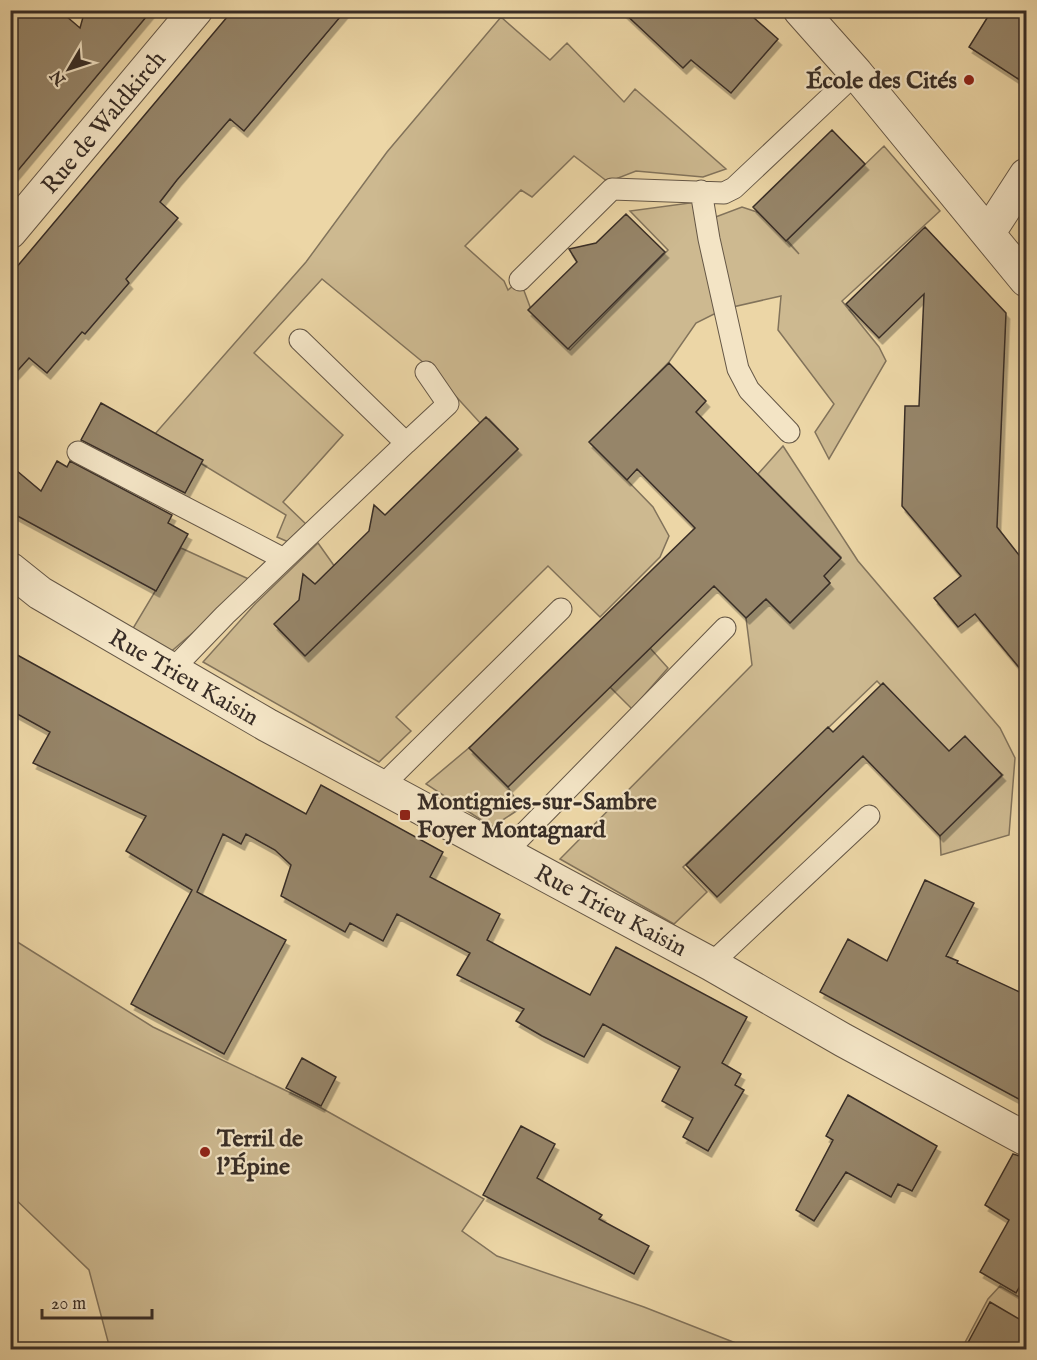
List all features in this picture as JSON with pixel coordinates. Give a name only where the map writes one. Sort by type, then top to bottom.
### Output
[{"type":"street","name":"Rue de Waldkirch","points":[[10,232],[196,10]]},
{"type":"street","points":[[800,10],[856,73],[989,232],[1026,280]]},
{"type":"street","points":[[989,232],[1026,175]]},
{"type":"street","name":"Rue Trieu Kaisin","points":[[10,569],[40,593],[171,671],[504,854],[711,964],[843,1040],[1026,1139]]},
{"type":"lane","points":[[520,280],[612,189],[702,190],[724,193],[734,188],[856,73]]},
{"type":"lane","points":[[702,190],[707,230],[738,369],[749,390],[789,432]]},
{"type":"lane","points":[[300,340],[406,443]]},
{"type":"lane","points":[[171,671],[284,559],[448,404],[426,372]]},
{"type":"lane","points":[[78,452],[284,559]]},
{"type":"lane","points":[[381,787],[561,609]]},
{"type":"lane","points":[[504,854],[725,628]]},
{"type":"lane","points":[[711,964],[869,816]]},
{"type":"shaded area","points":[[501,17],[550,60],[567,43],[624,102],[635,89],[726,169],[703,177],[636,171],[608,182],[574,156],[532,197],[521,190],[465,246],[504,281],[508,290],[520,280],[532,312],[570,350],[668,250],[630,211],[697,202],[705,221],[742,207],[760,213],[799,254],[787,240],[884,146],[940,211],[842,301],[879,347],[886,361],[829,459],[815,432],[834,404],[778,330],[781,296],[724,309],[696,323],[669,362],[590,442],[653,507],[669,536],[660,557],[600,617],[548,566],[396,717],[411,731],[379,762],[203,662],[256,603],[318,543],[335,567],[275,625],[304,655],[518,449],[489,419],[482,425],[430,368],[322,279],[254,353],[343,435],[283,502],[307,525],[293,544],[277,537],[286,515],[154,435],[306,262],[387,152]]},
{"type":"shaded area","points":[[783,446],[858,561],[1000,728],[1015,758],[1009,835],[941,855],[940,835],[1003,775],[963,739],[947,754],[877,681],[683,867],[707,892],[674,924],[560,859],[752,665],[746,618],[766,599],[790,623],[830,583],[823,576],[841,557],[758,474]]},
{"type":"shaded area","points":[[181,548],[253,581],[167,655],[132,630]]},
{"type":"shaded area","points":[[650,648],[668,668],[632,709],[610,687]]},
{"type":"shaded area","points":[[470,747],[508,787],[521,808],[492,827],[426,784]]},
{"type":"shaded area","name":"Terril de l'Épine","points":[[11,938],[153,1027],[316,1105],[484,1199],[462,1231],[497,1256],[644,1307],[751,1349],[110,1349],[89,1270],[11,1195]]},
{"type":"shaded area","points":[[1000,1286],[1026,1301],[1026,1349],[961,1350],[988,1299]]},
{"type":"building","points":[[10,10],[59,10],[80,28],[85,10],[152,10],[10,180]]},
{"type":"building","points":[[233,10],[346,10],[244,131],[230,119],[177,180],[160,202],[178,218],[126,279],[129,283],[85,334],[82,332],[47,373],[29,358],[10,379],[10,275]]},
{"type":"building","points":[[621,10],[745,10],[778,39],[731,93],[691,60],[683,68]]},
{"type":"building","points":[[992,10],[1026,10],[1026,84],[969,47]]},
{"type":"building","points":[[832,130],[865,164],[786,241],[753,207]]},
{"type":"building","points":[[626,214],[665,252],[568,349],[528,310],[577,262],[569,249],[596,243]]},
{"type":"building","points":[[925,227],[1006,313],[997,527],[1026,564],[1026,676],[975,614],[958,627],[934,598],[961,576],[902,506],[905,406],[919,406],[924,294],[879,338],[846,304]]},
{"type":"building","points":[[669,363],[706,401],[696,412],[841,558],[824,576],[830,583],[790,623],[766,599],[746,618],[714,586],[508,787],[469,748],[695,528],[637,469],[627,480],[589,442]]},
{"type":"building","points":[[101,403],[203,460],[185,493],[81,440]]},
{"type":"building","points":[[486,417],[518,449],[305,656],[274,624],[299,600],[303,574],[315,584],[369,531],[374,505],[385,515]]},
{"type":"building","points":[[57,461],[67,467],[70,461],[172,515],[168,523],[188,534],[156,591],[10,512],[10,465],[41,491]]},
{"type":"building","points":[[10,651],[306,814],[321,785],[443,852],[430,877],[500,914],[487,940],[590,995],[616,947],[747,1017],[722,1063],[741,1074],[735,1085],[744,1090],[708,1151],[683,1137],[693,1118],[662,1101],[680,1067],[603,1024],[584,1057],[542,1036],[516,1021],[524,1009],[457,975],[470,953],[397,914],[383,941],[350,923],[345,932],[281,896],[291,865],[275,850],[246,834],[241,844],[223,834],[197,892],[286,940],[224,1054],[131,1004],[192,890],[126,851],[146,816],[33,763],[50,732],[10,710]]},
{"type":"building","points":[[883,683],[949,751],[965,736],[1002,775],[940,836],[863,756],[717,897],[686,865],[828,727],[833,732]]},
{"type":"building","points":[[925,880],[974,903],[946,956],[1026,995],[1026,1103],[820,992],[848,939],[887,961]]},
{"type":"building","points":[[302,1058],[336,1077],[321,1106],[286,1088]]},
{"type":"building","points":[[848,1095],[937,1146],[912,1191],[898,1184],[891,1197],[846,1172],[814,1221],[796,1210],[833,1140],[826,1136]]},
{"type":"building","points":[[521,1126],[555,1144],[537,1178],[602,1215],[599,1219],[649,1246],[634,1274],[483,1195]]},
{"type":"building","points":[[1013,1154],[1026,1158],[1026,1275],[1016,1293],[980,1272],[1009,1220],[985,1205]]},
{"type":"building","points":[[990,1302],[1026,1323],[1026,1350],[964,1350]]},
{"type":"place","name":"École des Cités","points":[[969,80]]},
{"type":"place","name":"Montignies-sur-Sambre Foyer Montagnard","points":[[405,815]]},
{"type":"place","name":"Terril de l'Épine","points":[[205,1152]]}]
